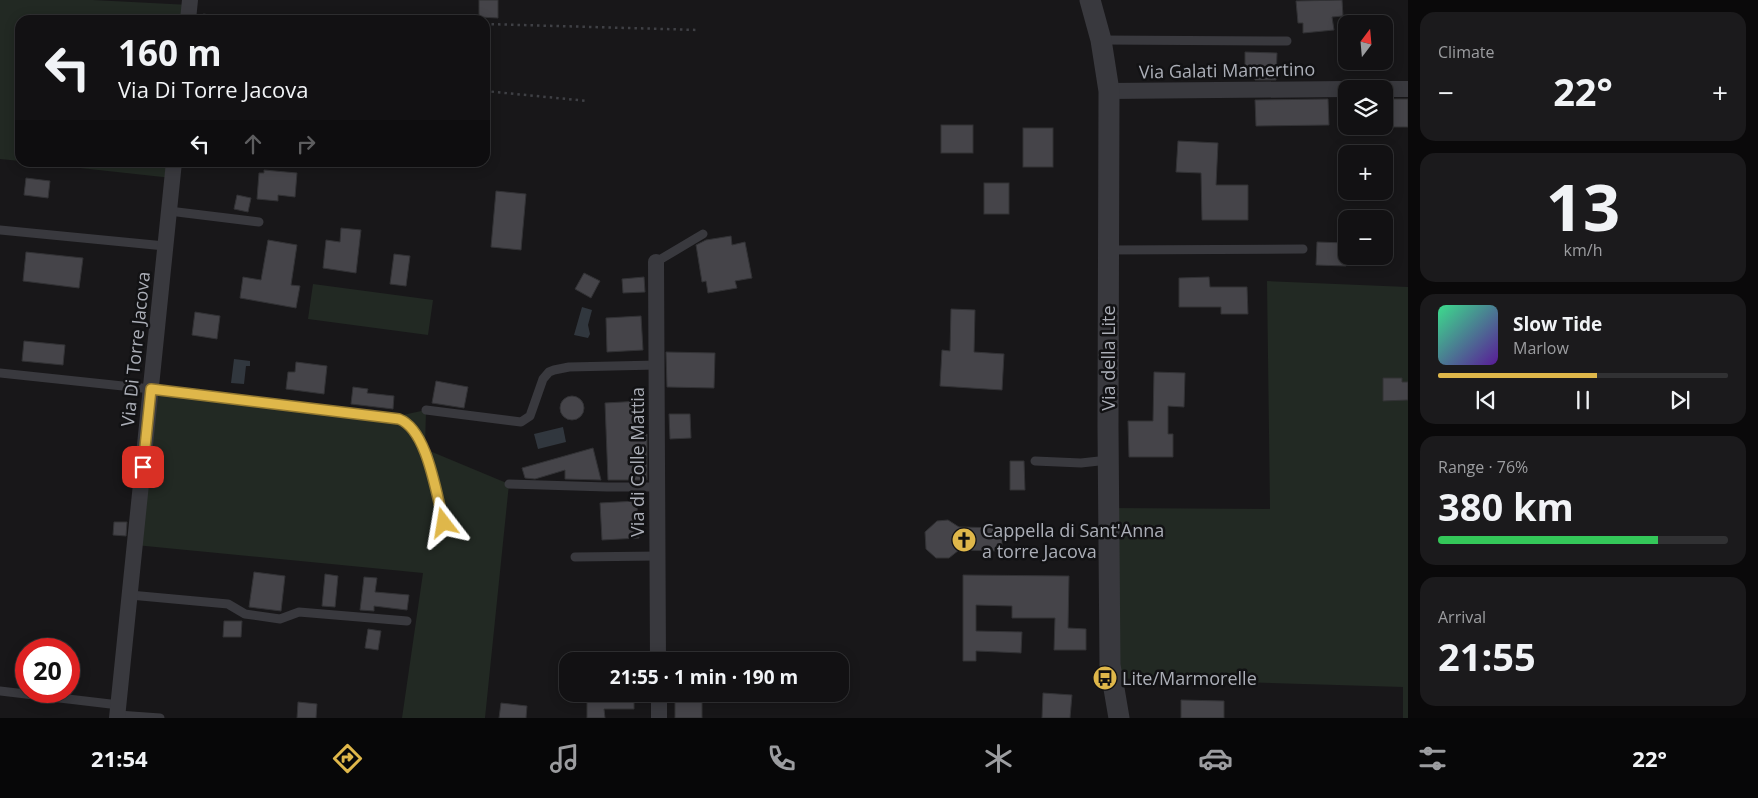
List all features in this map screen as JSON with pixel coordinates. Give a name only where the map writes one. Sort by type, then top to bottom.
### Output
[{"type":"street","name":"Via della Lite","points":[[1090,0],[1102,40],[1109,91],[1108,460],[1110,665],[1119,718]]},
{"type":"street","name":"Via Galati Mamertino","points":[[1109,91],[1338,89]]},
{"type":"street","points":[[1393,89],[1408,89]]},
{"type":"street","name":"Via Di Torre Jacova","points":[[118,712],[173,167]]},
{"type":"street","name":"Via di Colle Mattia","points":[[656,262],[658,652]]},
{"type":"street","points":[[659,702],[659,718]]},
{"type":"lane","points":[[1102,40],[1287,41]]},
{"type":"lane","points":[[169,211],[259,222]]},
{"type":"lane","points":[[0,230],[165,246]]},
{"type":"lane","points":[[656,262],[703,234]]},
{"type":"lane","points":[[1108,250],[1303,249]]},
{"type":"lane","points":[[426,410],[521,422],[530,416],[543,379],[549,372],[569,367],[657,365]]},
{"type":"lane","points":[[0,373],[151,389],[404,421],[418,435],[425,449],[444,523]]},
{"type":"lane","points":[[1035,461],[1080,464],[1108,460]]},
{"type":"lane","points":[[509,484],[608,488],[658,487]]},
{"type":"lane","points":[[575,557],[658,556]]},
{"type":"lane","points":[[130,595],[228,604],[245,614],[280,619],[300,612],[407,621]]},
{"type":"lane","points":[[0,691],[160,718]]},
{"type":"path","points":[[189,12],[253,15]]},
{"type":"path","points":[[490,24],[699,30]]},
{"type":"path","points":[[490,91],[588,101]]},
{"type":"shaded area","points":[[0,0],[93,0],[190,5],[189,15],[15,15],[15,160],[0,159]]},
{"type":"shaded area","points":[[71,167],[173,167],[172,178]]},
{"type":"shaded area","points":[[1267,281],[1408,287],[1408,718],[1403,718],[1403,687],[1105,678],[1109,508],[1270,509]]},
{"type":"shaded area","points":[[313,284],[433,300],[428,335],[308,319]]},
{"type":"shaded area","points":[[582,307],[592,310],[588,325],[590,334],[588,338],[574,335]]},
{"type":"shaded area","points":[[234,359],[250,361],[250,366],[246,366],[244,384],[231,383]]},
{"type":"shaded area","points":[[151,389],[389,418],[426,410],[425,449],[509,484],[485,718],[402,718],[423,573],[135,545]]},
{"type":"shaded area","points":[[563,427],[566,442],[538,449],[534,434]]},
{"type":"building","points":[[479,0],[498,0],[498,18],[490,18],[490,15],[479,15]]},
{"type":"building","points":[[1342,0],[1343,15],[1332,17],[1334,30],[1303,33],[1303,23],[1298,23],[1296,1]]},
{"type":"building","points":[[1245,52],[1277,53],[1276,80],[1255,80],[1255,75],[1245,75]]},
{"type":"building","points":[[1328,99],[1329,125],[1256,126],[1255,100]]},
{"type":"building","points":[[1393,99],[1408,99],[1408,127],[1393,127]]},
{"type":"building","points":[[941,125],[973,125],[973,153],[941,153]]},
{"type":"building","points":[[1023,128],[1053,128],[1053,167],[1023,167]]},
{"type":"building","points":[[1178,141],[1218,143],[1216,185],[1248,185],[1248,220],[1202,220],[1201,173],[1176,172]]},
{"type":"building","points":[[264,170],[297,173],[295,197],[278,195],[278,201],[257,199],[259,173],[264,173]]},
{"type":"building","points":[[26,178],[50,181],[48,198],[24,195]]},
{"type":"building","points":[[984,183],[1009,183],[1009,214],[984,214]]},
{"type":"building","points":[[496,191],[526,194],[521,250],[491,247]]},
{"type":"building","points":[[237,195],[251,198],[248,212],[234,209]]},
{"type":"building","points":[[341,228],[361,230],[356,273],[323,268],[326,240],[340,242]]},
{"type":"building","points":[[731,236],[732,245],[745,242],[752,278],[735,281],[737,288],[708,293],[706,281],[702,282],[696,245],[706,240]]},
{"type":"building","points":[[268,240],[297,245],[291,285],[300,286],[296,308],[240,298],[243,277],[261,280]]},
{"type":"building","points":[[1317,242],[1338,243],[1338,265],[1346,266],[1316,265]]},
{"type":"building","points":[[26,252],[83,258],[79,288],[23,281]]},
{"type":"building","points":[[394,254],[410,256],[406,286],[390,284]]},
{"type":"building","points":[[584,273],[600,281],[591,298],[575,289]]},
{"type":"building","points":[[644,277],[645,292],[623,293],[622,279]]},
{"type":"building","points":[[1209,277],[1210,287],[1247,287],[1248,314],[1221,314],[1221,307],[1179,307],[1179,278]]},
{"type":"building","points":[[951,309],[975,310],[974,352],[1004,354],[1002,390],[940,386],[942,350],[950,351]]},
{"type":"building","points":[[195,312],[220,316],[217,339],[192,335]]},
{"type":"building","points":[[641,316],[643,350],[607,352],[606,318]]},
{"type":"building","points":[[24,341],[65,345],[63,365],[22,361]]},
{"type":"building","points":[[666,352],[715,353],[714,388],[667,387]]},
{"type":"building","points":[[296,362],[327,366],[324,394],[286,389],[288,372],[295,372]]},
{"type":"building","points":[[1154,372],[1185,373],[1184,407],[1168,406],[1168,434],[1173,434],[1173,457],[1129,457],[1128,421],[1153,421]]},
{"type":"building","points":[[1383,378],[1402,378],[1402,382],[1408,382],[1408,400],[1383,401]]},
{"type":"building","points":[[436,381],[468,387],[464,408],[432,403]]},
{"type":"building","points":[[353,387],[368,389],[367,393],[394,396],[393,409],[351,404]]},
{"type":"building","points":[[572,396],[580,400],[584,408],[580,416],[572,420],[564,416],[560,408],[564,400]]},
{"type":"building","points":[[641,401],[643,435],[647,434],[647,480],[608,480],[605,403]]},
{"type":"building","points":[[669,414],[690,414],[691,438],[670,439]]},
{"type":"building","points":[[593,448],[601,480],[565,479],[565,470],[535,479],[525,478],[522,468]]},
{"type":"building","points":[[1010,461],[1024,461],[1025,490],[1010,490]]},
{"type":"building","points":[[637,501],[639,538],[602,540],[600,503]]},
{"type":"building","name":"Cappella di Sant'Anna a torre Jacova","points":[[948,520],[959,527],[1002,528],[1002,551],[959,550],[949,558],[936,558],[926,549],[925,532],[937,521]]},
{"type":"building","points":[[114,522],[127,522],[126,536],[113,535]]},
{"type":"building","points":[[254,572],[285,576],[281,611],[249,607]]},
{"type":"building","points":[[325,574],[338,576],[335,607],[322,606]]},
{"type":"building","points":[[963,575],[1069,576],[1068,628],[1086,629],[1086,650],[1054,650],[1055,618],[1012,618],[1012,606],[976,605],[976,631],[1022,632],[1021,653],[976,651],[976,661],[963,661]]},
{"type":"building","points":[[364,577],[377,578],[375,592],[409,595],[407,610],[374,606],[374,611],[360,610]]},
{"type":"building","points":[[224,621],[242,621],[241,637],[223,637]]},
{"type":"building","points":[[368,629],[381,631],[378,650],[365,648]]},
{"type":"building","points":[[1043,693],[1072,695],[1070,718],[1042,718]]},
{"type":"building","points":[[1181,700],[1224,701],[1224,718],[1181,718]]},
{"type":"building","points":[[298,702],[317,704],[316,718],[297,718]]},
{"type":"building","points":[[587,702],[634,702],[634,709],[604,709],[605,718],[587,718]]},
{"type":"building","points":[[675,702],[702,702],[702,718],[675,718]]},
{"type":"building","points":[[501,703],[527,706],[526,718],[499,718]]},
{"type":"place","name":"Cappella di Sant'Anna a torre Jacova","points":[[964,540]]},
{"type":"place","name":"Lite/Marmorelle","points":[[1105,678]]},
{"type":"route","points":[[143,467],[151,389],[399,419],[412,428],[425,449],[444,523]]}]
